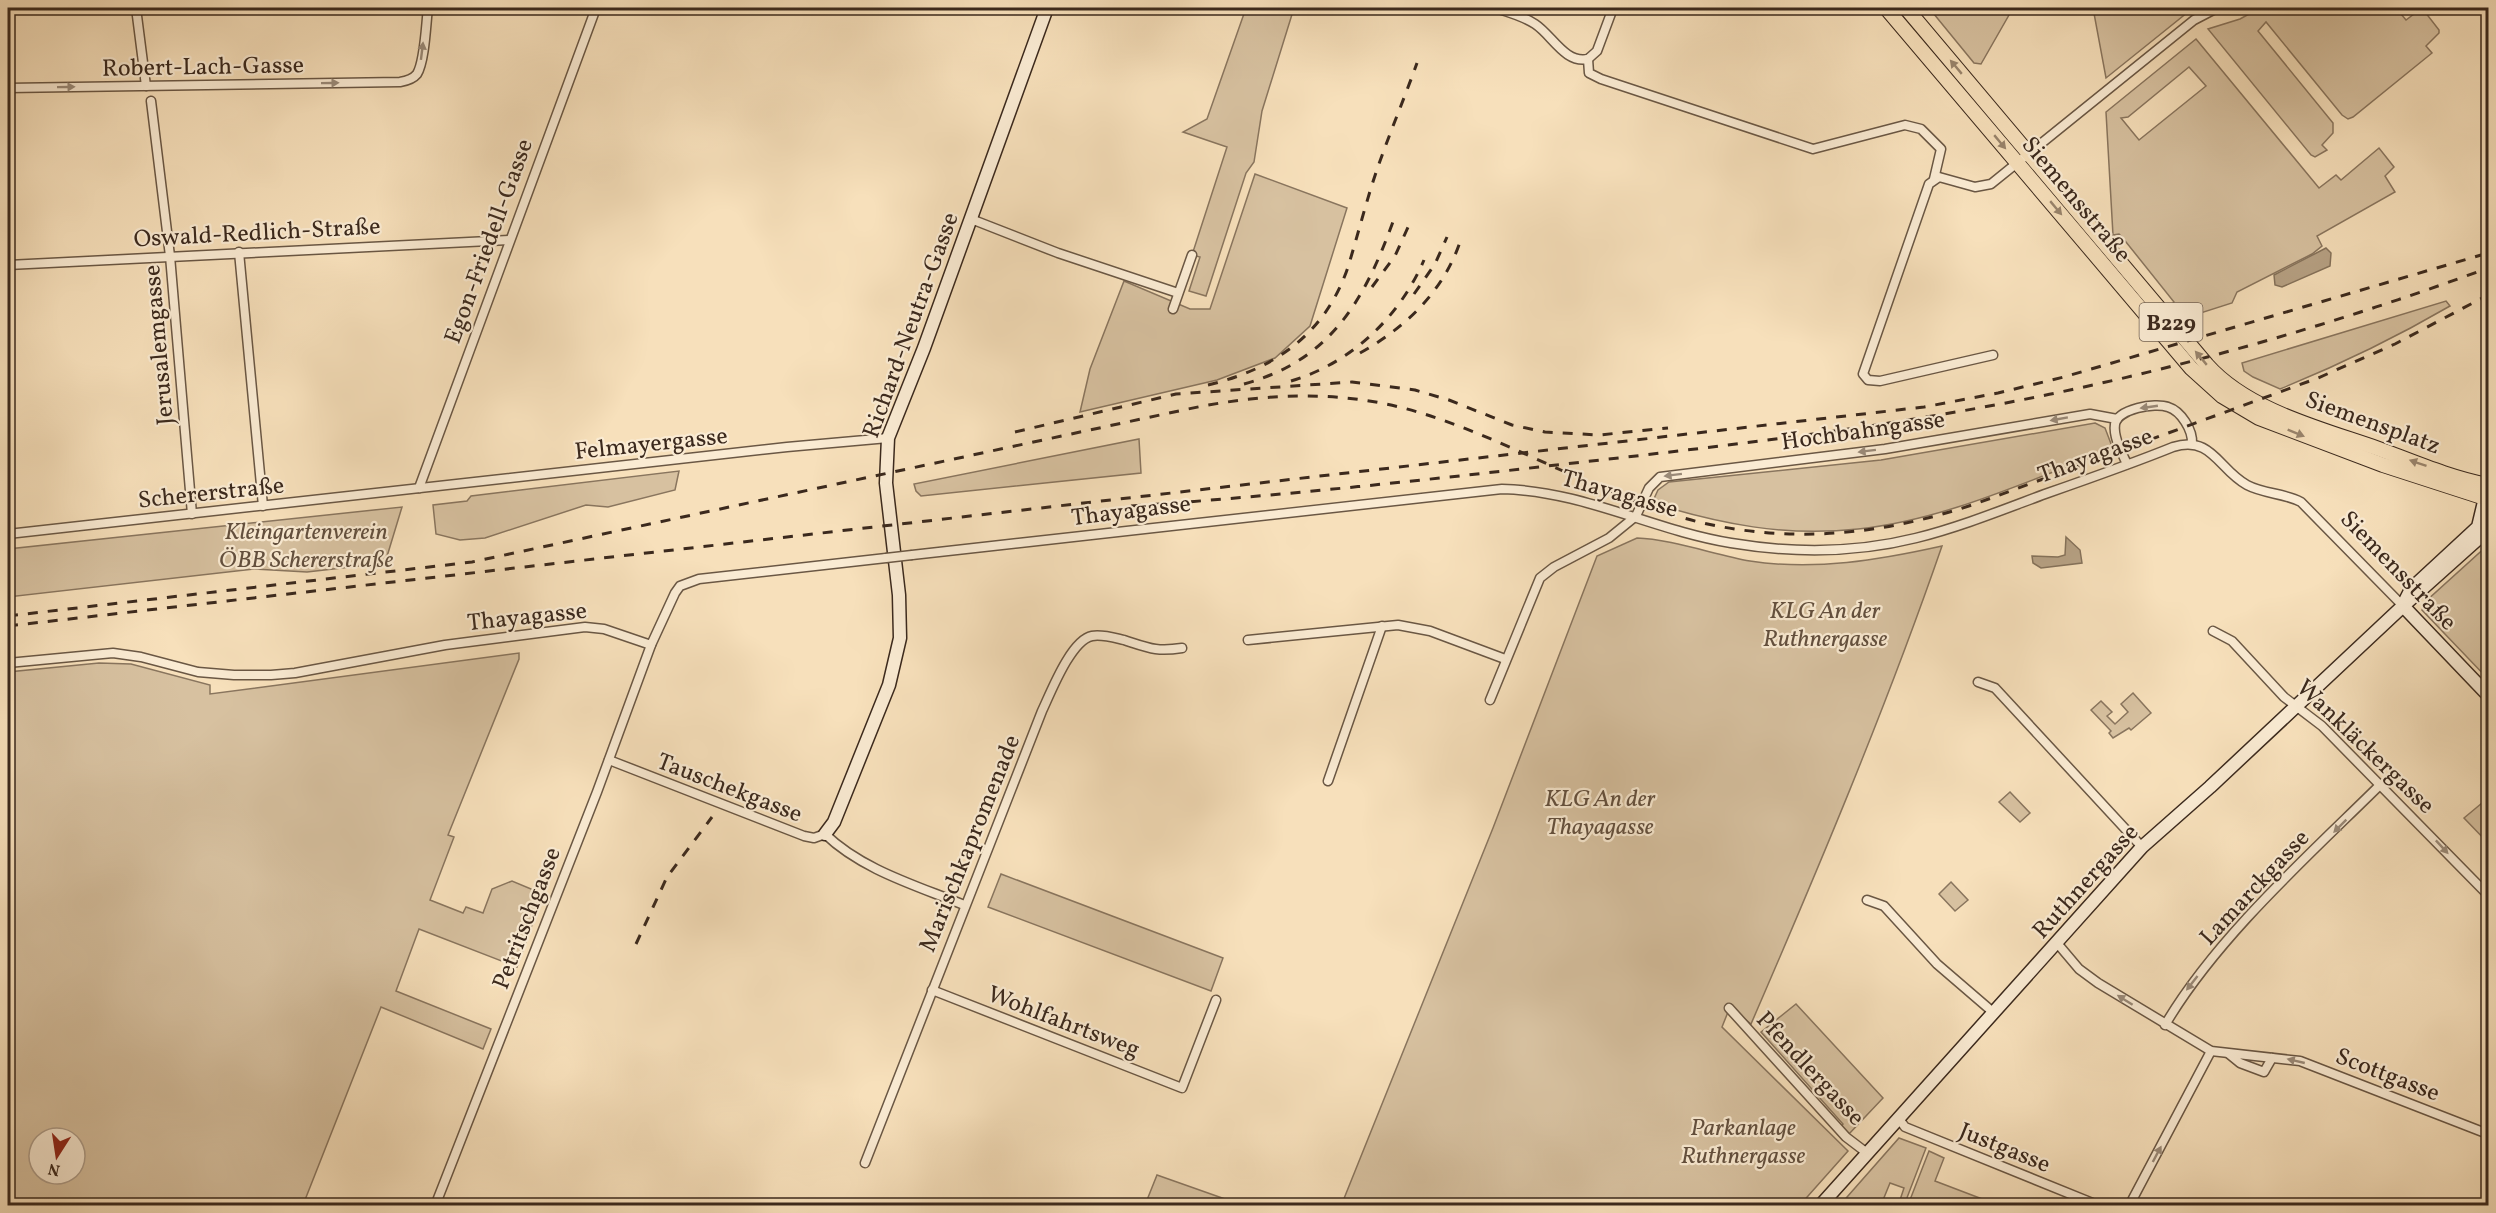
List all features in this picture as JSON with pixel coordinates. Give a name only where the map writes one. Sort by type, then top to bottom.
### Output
[{"type":"main road","name":"Siemensstraße","points":[[1886,8],[2191,368],[2222,396],[2244,403]]},
{"type":"main road","name":"Siemensstraße","points":[[1906,8],[2207,365],[2244,403]]},
{"type":"main road","name":"Siemensplatz","points":[[2244,403],[2290,416],[2488,492]]},
{"type":"street","points":[[136,8],[146,86]]},
{"type":"street","name":"Robert-Lach-Gasse","points":[[8,88],[400,82],[411,79],[417,74],[428,8]]},
{"type":"street","name":"Egon-Friedell-Gasse","points":[[419,489],[596,8]]},
{"type":"street","name":"Richard-Neutra-Gasse","points":[[825,834],[834,822],[884,696],[900,638],[899,595],[886,483],[888,438],[924,348],[1047,8]]},
{"type":"street","points":[[1495,8],[1536,24],[1571,57],[1580,60],[1588,59],[1597,51],[1613,8]]},
{"type":"street","points":[[1934,179],[1946,177],[1975,187],[1991,184],[2194,20],[2217,8]]},
{"type":"street","points":[[1588,59],[1589,73],[1601,79],[1813,148],[1905,125],[1921,129],[1941,149],[1934,179],[1929,184],[1863,374],[1868,380],[1880,381],[1993,355]]},
{"type":"street","name":"Jerusalemgasse","points":[[151,102],[170,256],[192,514]]},
{"type":"street","points":[[971,219],[1178,293]]},
{"type":"street","name":"Oswald-Redlich-Straße","points":[[8,265],[509,240]]},
{"type":"street","points":[[239,252],[263,506]]},
{"type":"street","points":[[1173,309],[1191,255]]},
{"type":"street","name":"Hochbahngasse","points":[[1636,516],[1649,488],[1660,477],[1886,449],[2090,414],[2116,419],[2124,411],[2167,406],[2185,421],[2190,430],[2192,444]]},
{"type":"street","points":[[2116,419],[2115,433],[2127,464]]},
{"type":"street","name":"Felmayergasse","points":[[419,489],[888,438]]},
{"type":"street","name":"Thayagasse","points":[[8,663],[113,653],[141,657],[191,671],[250,676],[295,673],[445,645],[585,627],[603,629],[651,645],[670,601],[680,586],[689,582],[1486,490],[1521,489],[1560,495],[1636,516],[1696,536],[1756,547],[1803,550],[1867,546],[1914,538],[1955,526],[2173,447],[2192,444]]},
{"type":"street","name":"Siemensstraße","points":[[2192,444],[2211,452],[2242,482],[2301,502],[2488,695]]},
{"type":"street","name":"Schererstraße","points":[[8,534],[419,489]]},
{"type":"street","name":"Siemensplatz","points":[[2403,606],[2410,589],[2478,527],[2488,492]]},
{"type":"street","points":[[1490,700],[1540,578],[1554,567],[1610,538],[1636,516]]},
{"type":"street","points":[[2403,606],[2488,530]]},
{"type":"street","name":"Ruthnergasse","points":[[1820,1206],[2142,847],[2210,787],[2403,606]]},
{"type":"street","points":[[1248,640],[1382,626],[1420,628],[1505,659]]},
{"type":"street","points":[[1328,781],[1382,626]]},
{"type":"street","name":"Wankläckergasse","points":[[2213,632],[2232,641],[2294,706],[2322,726],[2488,895]]},
{"type":"street","name":"Marischkapromenade","points":[[865,1163],[964,905],[1042,711],[1060,673],[1079,643],[1092,636],[1114,637],[1160,651],[1182,648]]},
{"type":"street","name":"Petritschgasse","points":[[435,1206],[609,760],[651,645]]},
{"type":"street","points":[[1978,682],[1995,688],[2142,847]]},
{"type":"street","name":"Tauschekgasse","points":[[609,760],[804,836],[814,838],[825,834],[841,849],[895,876],[964,905]]},
{"type":"street","name":"Lamarckgasse","points":[[2165,1025],[2197,977],[2248,919],[2381,784]]},
{"type":"street","points":[[1867,900],[1884,906],[1937,964],[1994,1013]]},
{"type":"street","name":"Scottgasse","points":[[2057,943],[2079,969],[2098,983],[2211,1051],[2304,1062],[2488,1134]]},
{"type":"street","name":"Wohlfahrtsweg","points":[[932,990],[1182,1088],[1216,1000]]},
{"type":"street","name":"Pfendlergasse","points":[[1729,1008],[1846,1137],[1867,1153]]},
{"type":"street","points":[[2129,1206],[2211,1051]]},
{"type":"street","name":"Scottgasse","points":[[2229,1054],[2240,1063],[2264,1071],[2272,1058]]},
{"type":"street","name":"Justgasse","points":[[1899,1119],[1905,1127],[2100,1206]]},
{"type":"green space","points":[[1246,8],[1294,8],[1262,111],[1254,162],[1246,173],[1206,296],[1189,291],[1200,257],[1192,255],[1227,147],[1183,132],[1207,119]]},
{"type":"green space","points":[[1929,8],[2013,8],[1981,64],[1974,63]]},
{"type":"green space","points":[[2093,8],[2193,8],[2106,78]]},
{"type":"green space","points":[[2260,8],[2396,8],[2406,20],[2422,8],[2439,33],[2426,46],[2432,53],[2348,119],[2342,115],[2266,22],[2258,31],[2333,123],[2333,133],[2322,145],[2327,150],[2315,157],[2208,29],[2240,19]]},
{"type":"green space","points":[[2196,39],[2319,188],[2336,175],[2341,180],[2379,148],[2394,167],[2385,176],[2395,192],[2317,236],[2322,246],[2312,254],[2237,292],[2232,303],[2182,319],[2171,306],[2174,302],[2122,237],[2119,234],[2113,235],[2106,112]],"holes":[[[2189,67],[2206,86],[2139,140],[2121,118],[2128,117]]]},
{"type":"green space","points":[[1255,174],[1347,208],[1310,326],[1275,358],[1217,380],[1080,412],[1090,369],[1124,281],[1190,309],[1210,309]]},
{"type":"green space","points":[[2446,301],[2450,306],[2409,329],[2345,361],[2280,389],[2244,371],[2242,363]]},
{"type":"green space","points":[[2095,423],[2105,428],[2113,449],[1956,508],[1891,524],[1831,531],[1778,530],[1728,523],[1652,503],[1658,490],[1669,482],[1881,460]]},
{"type":"green space","points":[[1139,439],[1141,473],[921,496],[914,484]]},
{"type":"green space","points":[[679,471],[675,490],[608,507],[586,505],[485,538],[460,540],[436,534],[433,505],[467,501],[471,496]]},
{"type":"green space","name":"Kleingartenverein ÖBB Schererstraße","points":[[402,507],[385,563],[307,572],[254,569],[8,597],[8,549]]},
{"type":"green space","points":[[1637,538],[1664,541],[1750,561],[1799,565],[1871,560],[1942,546],[1921,607],[1851,787],[1751,1024],[1730,1007],[1722,1027],[1848,1151],[1800,1205],[1341,1206],[1493,828],[1597,556]]},
{"type":"green space","points":[[2488,545],[2488,679],[2422,610],[2425,602]]},
{"type":"green space","points":[[519,653],[519,659],[448,835],[454,837],[430,900],[463,913],[466,907],[483,913],[492,889],[512,881],[543,894],[517,967],[419,929],[396,991],[491,1029],[483,1049],[381,1007],[303,1205],[8,1205],[8,672],[99,663],[131,664],[210,685],[210,694]]},
{"type":"green space","points":[[2133,693],[2151,713],[2131,730],[2129,728],[2113,738],[2109,733],[2111,731],[2091,710],[2101,701],[2112,712],[2107,716],[2115,724],[2128,712],[2121,704]]},
{"type":"green space","points":[[2010,792],[2030,813],[2020,822],[1999,802]]},
{"type":"green space","points":[[2488,798],[2488,843],[2464,818]]},
{"type":"green space","points":[[1001,874],[1223,958],[1211,991],[988,907]]},
{"type":"green space","points":[[1951,882],[1968,900],[1955,911],[1939,894]]},
{"type":"green space","points":[[1796,1004],[1883,1098],[1849,1134],[1841,1127],[1843,1124],[1761,1032]]},
{"type":"green space","points":[[1899,1138],[1926,1148],[1905,1203],[1900,1200],[1904,1188],[1890,1183],[1881,1205],[1840,1205]]},
{"type":"green space","points":[[1929,1151],[1944,1158],[1935,1181],[1998,1205],[1943,1203],[1942,1205],[1908,1205]]},
{"type":"green space","points":[[1157,1175],[1242,1205],[1145,1205]]},
{"type":"shaded area","points":[[2326,248],[2331,253],[2330,266],[2282,287],[2275,285],[2274,275]]},
{"type":"shaded area","points":[[2066,537],[2080,550],[2082,563],[2041,568],[2033,563],[2032,556],[2065,555]]},
{"type":"railway","points":[[1208,385],[1232,378],[1275,359],[1294,346],[1326,312],[1348,267],[1376,172],[1417,63]]},
{"type":"railway","points":[[1244,384],[1275,373],[1300,359],[1322,342],[1341,322],[1371,275],[1394,219]]},
{"type":"railway","points":[[1372,287],[1395,256],[1409,225]]},
{"type":"railway","points":[[1414,294],[1435,264],[1447,237]]},
{"type":"railway","points":[[1360,353],[1407,320],[1433,293],[1444,277],[1460,242]]},
{"type":"railway","points":[[8,626],[1924,407],[1998,393],[2064,377],[2488,253]]},
{"type":"railway","points":[[1291,381],[1334,363],[1371,336],[1401,301],[1424,260]]},
{"type":"railway","points":[[1131,506],[1353,487],[1630,457],[1910,420],[2080,388],[2199,359],[2373,308],[2488,268]]},
{"type":"railway","points":[[8,616],[472,562],[1188,409],[1275,397],[1334,397],[1363,400],[1421,413],[1475,432],[1632,500],[1703,523],[1772,533],[1840,533],[1874,529],[1908,523],[1975,504],[2318,378],[2395,344],[2488,295]]},
{"type":"railway","points":[[1015,432],[1176,394],[1352,382],[1415,390],[1449,400],[1512,425],[1545,432],[1599,435],[1668,428]]},
{"type":"railway","points":[[636,944],[667,877],[712,817]]},
{"type":"park label","name":"KLG An der Ruthnergasse","points":[[1825,624]]},
{"type":"park label","name":"KLG An der Thayagasse","points":[[1600,812]]},
{"type":"park label","name":"Parkanlage Ruthnergasse","points":[[1743,1141]]}]
